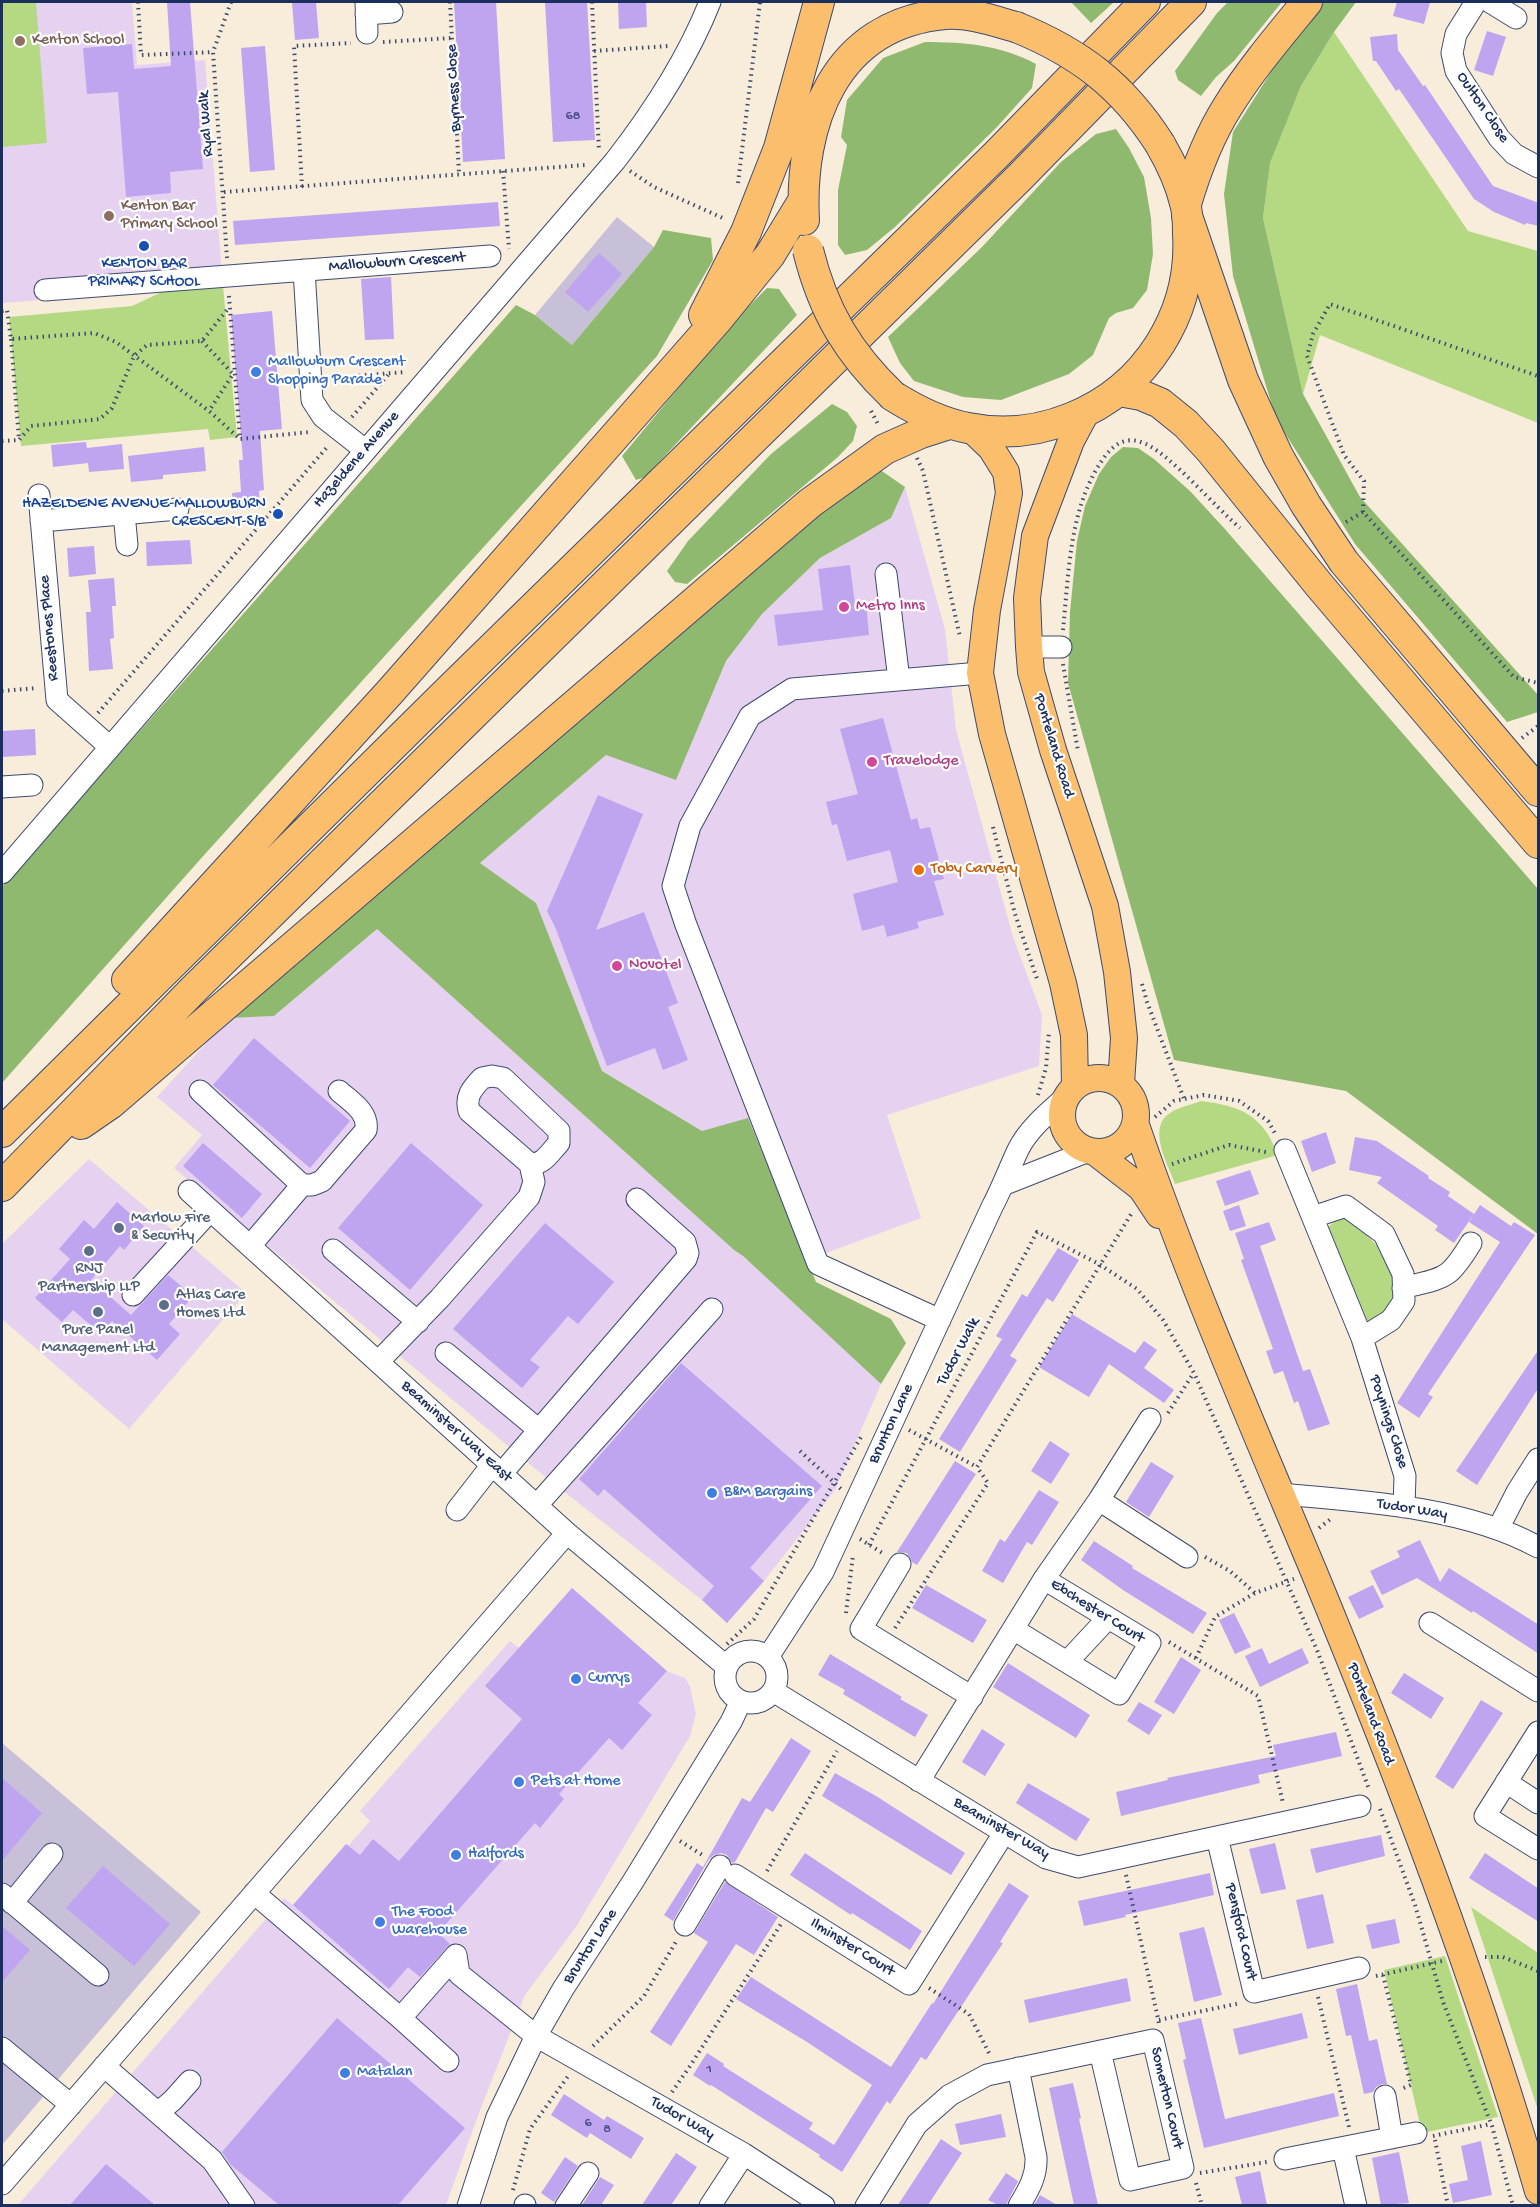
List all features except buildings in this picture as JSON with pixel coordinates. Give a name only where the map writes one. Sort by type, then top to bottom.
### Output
[{"type":"highway","points":[[672,369],[714,298],[747,232],[779,148],[819,2]]},
{"type":"highway","points":[[828,2],[814,121],[805,161],[803,201],[808,250],[815,278],[838,330],[872,376],[893,396],[920,412],[960,426],[1001,431],[1030,430],[1059,423],[1087,411],[1119,392],[1147,364],[1169,331],[1183,294],[1190,255],[1187,210],[1200,161],[1228,106],[1256,66],[1307,2]]},
{"type":"highway","points":[[814,121],[824,93],[841,69],[862,47],[887,31],[946,10],[1001,2]]},
{"type":"highway","points":[[2,1132],[424,714],[996,155],[1145,2]]},
{"type":"highway","points":[[2,1186],[201,982],[1020,177],[1191,2]]},
{"type":"highway","points":[[946,10],[1016,27],[1065,50],[1109,81],[1145,122],[1171,163],[1243,380],[1278,456],[1306,505],[1344,562],[1539,791]]},
{"type":"highway","points":[[2,1132],[48,1066],[269,827],[718,319],[770,255],[803,201]]},
{"type":"highway","points":[[1119,392],[1141,395],[1160,403],[1186,424],[1211,451],[1341,611],[1539,843]]},
{"type":"highway","points":[[28,1158],[110,1104],[810,503],[885,450],[921,433],[960,426]]},
{"type":"main road","name":"Ponteland Road","points":[[1087,411],[1071,441],[1035,536],[1027,598],[1029,647],[1031,672],[1053,750],[1105,906],[1118,972],[1124,1038],[1121,1084]]},
{"type":"main road","points":[[960,426],[991,448],[1006,472],[1010,493],[987,610],[980,673],[992,734],[1064,983],[1074,1035],[1071,1091],[1061,1115],[1065,1133],[1091,1152],[1113,1151],[1138,1131],[1137,1110],[1131,1095],[1121,1084],[1106,1078],[1090,1079],[1071,1091]]},
{"type":"main road","name":"Ponteland Road","points":[[1138,1131],[1179,1245],[1360,1686],[1437,1887],[1518,2120],[1539,2191]]},
{"type":"main road","name":"Ponteland Road","points":[[1091,1152],[1141,1188],[1179,1245]]},
{"type":"street","name":"Hazeldene Avenue","points":[[2,873],[365,450],[607,152],[668,86],[710,2]]},
{"type":"street","name":"Oulton Close","points":[[1476,2],[1456,34],[1452,53],[1455,70],[1499,138],[1514,154],[1539,167]]},
{"type":"street","points":[[1490,2],[1516,18]]},
{"type":"street","points":[[367,27],[392,12]]},
{"type":"street","name":"Mallowburn Crescent","points":[[45,290],[500,255]]},
{"type":"street","name":"Mallowburn Crescent","points":[[304,270],[312,400],[336,437],[365,450]]},
{"type":"street","name":"Reestones Place","points":[[39,495],[57,700],[110,747]]},
{"type":"street","points":[[41,521],[178,509]]},
{"type":"street","points":[[124,513],[127,544]]},
{"type":"street","points":[[886,574],[899,680]]},
{"type":"street","points":[[1029,647],[1061,647]]},
{"type":"street","points":[[940,1320],[818,1264],[686,925],[673,886],[690,825],[750,716],[792,689],[980,673]]},
{"type":"street","points":[[2,787],[32,784]]},
{"type":"street","points":[[378,1362],[418,1322],[529,1197],[534,1182],[530,1164],[469,1112],[468,1094],[482,1078],[492,1076],[503,1078],[559,1131],[559,1143],[542,1162],[530,1164]]},
{"type":"street","points":[[200,1091],[302,1185],[312,1185],[322,1181],[366,1130],[367,1122],[364,1114],[339,1091]]},
{"type":"street","name":"Brunton Lane","points":[[768,1657],[823,1572],[992,1206],[1005,1184],[1019,1148],[1046,1114],[1071,1091]]},
{"type":"street","name":"Poynings Close","points":[[1285,1150],[1362,1338],[1406,1476],[1404,1507]]},
{"type":"street","points":[[1005,1184],[1091,1152]]},
{"type":"street","points":[[250,1246],[302,1185]]},
{"type":"street","name":"Beaminster Way East","points":[[189,1191],[567,1533],[727,1667]]},
{"type":"street","points":[[457,1509],[539,1430],[681,1265],[688,1253],[685,1242],[637,1199]]},
{"type":"street","points":[[1313,1217],[1346,1206],[1383,1234],[1403,1274],[1404,1301],[1391,1320],[1362,1338]]},
{"type":"street","points":[[133,1295],[210,1211]]},
{"type":"street","points":[[1403,1288],[1440,1279],[1450,1273],[1471,1242]]},
{"type":"street","points":[[333,1250],[418,1322]]},
{"type":"street","points":[[537,1506],[712,1309]]},
{"type":"street","points":[[446,1353],[539,1430]]},
{"type":"street","name":"Ebchester Court","points":[[920,1781],[1044,1578],[1099,1500],[1150,1419]]},
{"type":"street","points":[[1498,1529],[1517,1492],[1539,1459]]},
{"type":"street","name":"Tudor Way","points":[[1280,1494],[1404,1507],[1449,1515],[1498,1529],[1539,1547]]},
{"type":"street","points":[[1099,1500],[1188,1557]]},
{"type":"street","points":[[2,2184],[567,1533]]},
{"type":"street","points":[[900,1563],[861,1629],[972,1696]]},
{"type":"street","name":"Ebchester Court","points":[[1013,1629],[1119,1694],[1150,1643],[1044,1578]]},
{"type":"street","points":[[1067,1662],[1108,1618]]},
{"type":"street","points":[[1430,1623],[1539,1691]]},
{"type":"street","points":[[745,1652],[761,1653],[768,1657],[776,1670],[777,1677],[773,1691],[759,1702],[741,1701],[729,1690],[726,1683],[727,1667],[731,1660],[745,1652]]},
{"type":"street","name":"Beaminster Way","points":[[773,1691],[1046,1858],[1078,1867],[1288,1821],[1368,1799]]},
{"type":"street","name":"Brunton Lane","points":[[468,2205],[497,2117],[536,2036],[563,1989],[632,1883],[731,1722],[741,1701]]},
{"type":"street","points":[[1539,1732],[1485,1816],[1539,1849]]},
{"type":"street","points":[[1506,1782],[1539,1803]]},
{"type":"street","name":"Ilminster Court","points":[[728,1871],[909,1984],[1004,1833]]},
{"type":"street","name":"Pensford Court","points":[[1217,1837],[1254,1992],[1359,1968]]},
{"type":"street","points":[[52,1854],[7,1899],[98,1975]]},
{"type":"street","points":[[685,1925],[728,1871]]},
{"type":"street","points":[[254,1893],[448,2061]]},
{"type":"street","name":"Tudor Way","points":[[398,2016],[405,2013],[456,1955],[459,1974],[536,2036],[744,2154],[824,2205]]},
{"type":"street","name":"Somerton Court","points":[[866,2205],[917,2124],[950,2094],[987,2075],[1100,2051],[1156,2030],[1183,2168],[1131,2180],[1100,2051]]},
{"type":"street","points":[[2,2048],[71,2105]]},
{"type":"street","points":[[104,2066],[212,2160],[244,2205]]},
{"type":"street","points":[[1008,2070],[1036,2157],[1037,2168],[1034,2181],[1019,2205]]},
{"type":"street","points":[[159,2112],[190,2081]]},
{"type":"street","points":[[1385,2096],[1392,2138]]},
{"type":"street","points":[[1285,2159],[1392,2138],[1425,2134]]},
{"type":"street","points":[[1348,2147],[1356,2205]]},
{"type":"street","points":[[710,2205],[744,2154]]},
{"type":"street","points":[[566,2205],[588,2174]]},
{"type":"path","points":[[138,2],[141,56],[213,52]]},
{"type":"path","name":"Ryal Walk","points":[[231,2],[213,52],[226,249],[236,275],[228,309],[240,439]]},
{"type":"path","name":"Byrness Close","points":[[450,2],[459,174]]},
{"type":"path","points":[[592,2],[594,51],[607,152],[654,187],[732,222],[747,232]]},
{"type":"path","points":[[737,190],[760,2]]},
{"type":"path","points":[[302,187],[294,46],[367,27],[452,38]]},
{"type":"path","points":[[664,55],[674,37]]},
{"type":"path","points":[[594,51],[669,46]]},
{"type":"path","points":[[593,158],[607,152]]},
{"type":"path","points":[[224,192],[588,164],[580,173]]},
{"type":"path","points":[[500,255],[503,171]]},
{"type":"path","points":[[500,255],[517,245]]},
{"type":"path","points":[[1539,376],[1330,304],[1313,334],[1308,356],[1344,455],[1364,481],[1363,512],[1514,677],[1539,683]]},
{"type":"path","points":[[2,441],[19,440],[31,426],[100,419],[112,408],[134,356],[147,345],[202,340],[228,309]]},
{"type":"path","points":[[2,311],[7,310],[11,339],[19,440]]},
{"type":"path","points":[[11,339],[94,333],[116,342],[209,411],[240,439],[306,431],[336,437]]},
{"type":"path","points":[[202,340],[233,374],[209,411]]},
{"type":"path","points":[[311,379],[409,372]]},
{"type":"path","name":"Hazeldene Avenue","points":[[86,726],[388,375]]},
{"type":"path","points":[[1061,647],[1071,543],[1080,505],[1091,476],[1115,444],[1128,440],[1141,442],[1157,452],[1241,529]]},
{"type":"path","points":[[1339,527],[1363,512]]},
{"type":"path","points":[[2,691],[56,687]]},
{"type":"path","points":[[1138,1131],[1174,1101],[1204,1095],[1239,1101],[1268,1121],[1285,1150],[1278,1155],[1229,1145],[1169,1165]]},
{"type":"path","points":[[977,1467],[1137,1204]]},
{"type":"path","name":"Tudor Walk","points":[[869,1545],[1036,1232],[1099,1264]]},
{"type":"path","points":[[1099,1264],[1137,1289],[1163,1320],[1194,1373],[1317,1650],[1368,1799],[1384,1815],[1415,1905],[1443,2002],[1491,2124],[1513,2205]]},
{"type":"path","points":[[1150,1419],[1161,1424],[1194,1373]]},
{"type":"path","points":[[885,1644],[988,1483],[977,1467],[892,1422]]},
{"type":"path","points":[[800,1451],[836,1486],[857,1499]]},
{"type":"path","points":[[1318,1537],[1319,1529],[1335,1515]]},
{"type":"path","points":[[854,1549],[845,1619],[861,1629]]},
{"type":"path","points":[[1188,1557],[1206,1557],[1230,1571],[1255,1593]]},
{"type":"path","points":[[1196,1658],[1215,1617],[1255,1593],[1313,1571]]},
{"type":"path","points":[[1150,1643],[1166,1640],[1258,1696],[1288,1821]]},
{"type":"path","points":[[758,1888],[845,1736]]},
{"type":"path","points":[[663,1831],[728,1871]]},
{"type":"path","points":[[1122,1857],[1156,2030],[1246,2002],[1254,1992]]},
{"type":"path","points":[[661,2107],[690,2067],[791,1909]]},
{"type":"path","points":[[521,2202],[530,2129],[579,2061],[644,1996],[685,1925]]},
{"type":"path","points":[[1383,1975],[1411,2085],[1385,2096]]},
{"type":"path","points":[[913,1978],[969,2013],[1008,2070]]},
{"type":"path","points":[[1313,1979],[1348,2147]]},
{"type":"path","points":[[1448,2205],[1425,2134],[1491,2124]]},
{"type":"path","points":[[1194,2174],[1285,2159]]},
{"type":"shaded area","name":"Kenton Bar Primary School","points":[[2,2],[132,2],[137,65],[205,60],[223,286],[2,303]]},
{"type":"shaded area","points":[[617,217],[654,247],[572,345],[535,315]]},
{"type":"shaded area","points":[[905,487],[945,629],[956,730],[1013,937],[1042,1015],[1039,1066],[887,1115],[921,1218],[807,1260],[702,1131],[602,1071],[536,904],[480,863],[606,755],[676,779],[726,661],[762,614],[820,558],[891,518]]},
{"type":"shaded area","points":[[377,929],[743,1256],[881,1384],[835,1490],[764,1581],[727,1623],[702,1600],[543,1475],[174,1168],[202,1135],[157,1097],[229,1018],[274,1016]]},
{"type":"shaded area","points":[[89,1159],[246,1293],[129,1429],[2,1319],[2,1244]]},
{"type":"shaded area","points":[[572,1588],[667,1671],[685,1678],[690,1686],[696,1714],[690,1736],[576,1927],[525,1995],[446,2205],[17,2206],[284,1898],[293,1905],[346,1844],[349,1845],[370,1821],[360,1811],[510,1641],[519,1648]]},
{"type":"shaded area","points":[[2,1743],[201,1912],[2,2145]]},
{"type":"green space","name":"Kenton School","points":[[2,2],[36,2],[47,143],[2,147]]},
{"type":"green space","points":[[1071,2],[1114,2],[1091,23]]},
{"type":"green space","points":[[1228,2],[1282,2],[1234,61],[1216,77],[1201,96],[1178,80],[1175,71],[1217,13]]},
{"type":"green space","points":[[1323,2],[1356,2],[1334,32],[1301,86],[1270,163],[1263,218],[1303,394],[1360,497],[1538,695],[1538,712],[1507,722],[1355,544],[1276,419],[1233,276],[1224,194],[1233,132],[1278,61]]},
{"type":"green space","points":[[1334,32],[1468,231],[1538,251],[1538,423],[1320,335],[1303,394],[1263,218],[1270,162],[1301,86]]},
{"type":"green space","points":[[925,42],[982,46],[1023,58],[1036,64],[1032,88],[996,128],[895,227],[867,250],[845,255],[838,245],[838,190],[847,145],[841,137],[847,100],[883,58]]},
{"type":"green space","points":[[1116,129],[1144,177],[1151,218],[1153,254],[1147,290],[1133,308],[1116,313],[1109,318],[1093,355],[1069,374],[1001,400],[963,397],[914,381],[900,363],[888,337],[982,247],[1061,162],[1096,134]]},
{"type":"green space","points":[[663,230],[711,238],[713,260],[657,356],[205,854],[2,1083],[2,887],[516,305],[535,315],[572,345],[654,247]]},
{"type":"green space","points":[[223,286],[237,437],[210,440],[208,429],[21,446],[9,317],[132,306],[164,291]]},
{"type":"green space","points":[[767,288],[779,289],[797,315],[645,477],[636,480],[622,456],[734,321]]},
{"type":"green space","points":[[832,404],[847,412],[857,426],[853,441],[838,457],[687,584],[675,582],[667,571],[688,541],[771,454]]},
{"type":"green space","points":[[1123,447],[1138,448],[1190,491],[1538,889],[1538,1234],[1346,1091],[1174,1060],[1068,683],[1070,612],[1077,541],[1085,506],[1099,474],[1111,457]]},
{"type":"green space","points":[[876,467],[905,487],[891,518],[820,558],[762,614],[726,661],[676,780],[606,755],[480,863],[536,903],[602,1071],[702,1131],[748,1118],[816,1282],[891,1319],[906,1343],[881,1384],[743,1256],[377,929],[274,1016],[229,1018]]},
{"type":"green space","points":[[1201,1101],[1228,1106],[1249,1115],[1265,1130],[1278,1155],[1175,1184],[1162,1150],[1159,1131],[1161,1123],[1174,1111]]},
{"type":"green space","points":[[1348,1215],[1377,1246],[1399,1296],[1396,1305],[1372,1321],[1364,1320],[1328,1227],[1340,1217]]},
{"type":"green space","points":[[1471,1907],[1538,1953],[1538,2110]]},
{"type":"green space","points":[[1445,1956],[1498,2117],[1422,2133],[1384,1970]]},
{"type":"place","name":"Kenton School","points":[[20,41]]},
{"type":"place","name":"Kenton Bar Primary School","points":[[109,216]]},
{"type":"place","name":"KENTON BAR PRIMARY SCHOOL","points":[[144,246]]},
{"type":"place","name":"Mallowburn Crescent Shopping Parade","points":[[256,372]]},
{"type":"place","name":"HAZELDENE AVENUE-MALLOWBURN CRESCENT-S/B","points":[[278,514]]},
{"type":"place","name":"Metro Inns","points":[[844,607]]},
{"type":"place","name":"Travelodge","points":[[872,762]]},
{"type":"place","name":"Toby Carvery","points":[[919,870]]},
{"type":"place","name":"Novotel","points":[[617,966]]},
{"type":"place","name":"Marlow Fire & Security","points":[[119,1228]]},
{"type":"place","name":"RNJ Partnership LLP","points":[[89,1251]]},
{"type":"place","name":"Atlas Care Homes Ltd","points":[[164,1305]]},
{"type":"place","name":"Pure Panel Management Ltd","points":[[98,1312]]},
{"type":"place","name":"B&M Bargains","points":[[712,1493]]},
{"type":"place","name":"Currys","points":[[576,1679]]},
{"type":"place","name":"Pets at Home","points":[[519,1782]]},
{"type":"place","name":"Halfords","points":[[456,1855]]},
{"type":"place","name":"The Food Warehouse","points":[[380,1922]]},
{"type":"place","name":"Matalan","points":[[345,2073]]}]
